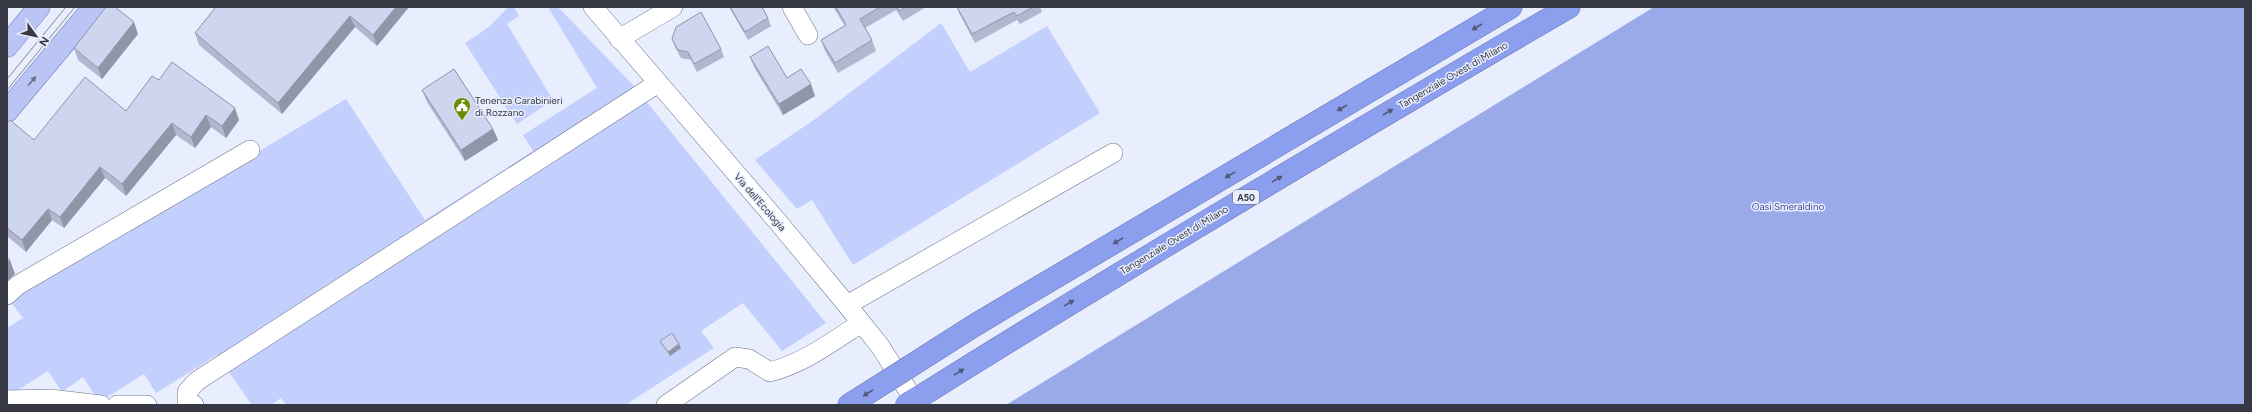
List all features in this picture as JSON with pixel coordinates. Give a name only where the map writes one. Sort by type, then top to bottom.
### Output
[{"type":"highway","name":"A50","points":[[849,405],[982,321],[1511,7]]},
{"type":"highway","name":"Tangenziale Ovest di Milano","points":[[906,405],[921,399],[1065,306],[1336,142],[1569,7]]},
{"type":"main road","points":[[7,46],[39,7]]},
{"type":"main road","points":[[7,111],[94,7]]},
{"type":"street","name":"Via dell'Ecologia","points":[[593,7],[778,222],[847,305],[921,399]]},
{"type":"street","points":[[619,39],[673,7]]},
{"type":"street","points":[[792,7],[808,34]]},
{"type":"street","points":[[194,405],[187,400],[187,392],[197,381],[658,83]]},
{"type":"street","points":[[7,295],[18,285],[250,150]]},
{"type":"street","points":[[847,305],[1113,153]]},
{"type":"street","points":[[666,405],[735,357],[749,359],[770,372],[786,368],[813,355],[861,323]]},
{"type":"street","points":[[7,400],[50,399],[101,405]]},
{"type":"street","points":[[117,405],[147,405]]},
{"type":"shaded area","points":[[508,7],[514,7],[519,16],[507,24],[553,100],[517,124],[465,43],[489,27]]},
{"type":"shaded area","points":[[548,7],[558,7],[633,85],[826,323],[782,351],[743,303],[701,331],[714,348],[625,405],[286,405],[281,398],[271,405],[252,405],[217,355],[156,393],[144,374],[99,402],[83,377],[62,392],[48,371],[10,395],[7,392],[7,328],[23,318],[10,301],[346,99],[425,220],[533,151],[523,135],[597,88]]},
{"type":"shaded area","points":[[941,23],[970,72],[1047,26],[1100,113],[853,265],[812,200],[797,209],[755,160],[818,117]]},
{"type":"green space","name":"Oasi Smeraldino","points":[[1654,7],[2245,7],[2245,405],[1006,405]]},
{"type":"building","points":[[106,7],[115,7],[134,22],[98,68],[74,48]]},
{"type":"building","points":[[216,7],[396,7],[373,35],[350,16],[278,103],[195,33]]},
{"type":"building","points":[[730,7],[762,7],[768,18],[745,32]]},
{"type":"building","points":[[836,7],[880,7],[860,19],[872,40],[835,63],[821,40],[846,25]]},
{"type":"building","points":[[897,7],[906,7],[899,11]]},
{"type":"building","points":[[957,7],[1033,7],[1017,16],[1014,12],[972,34]]},
{"type":"building","points":[[701,12],[721,49],[694,64],[688,52],[678,50],[672,39],[676,27]]},
{"type":"building","points":[[768,46],[787,78],[801,69],[811,84],[779,104],[750,57]]},
{"type":"building","points":[[172,62],[235,108],[222,126],[206,115],[191,137],[172,123],[122,184],[100,167],[60,217],[48,209],[22,240],[7,228],[7,123],[10,120],[34,140],[85,77],[126,111],[152,76],[159,80]]},
{"type":"building","name":"Tenenza Carabinieri di Rozzano","points":[[454,69],[493,129],[461,150],[422,90]]},
{"type":"building","points":[[672,333],[679,344],[668,352],[660,341]]},
{"type":"tram line","points":[[7,79],[66,7]]},
{"type":"tram line","points":[[7,90],[75,7]]},
{"type":"place","name":"Tenenza Carabinieri di Rozzano","points":[[462,121]]}]
